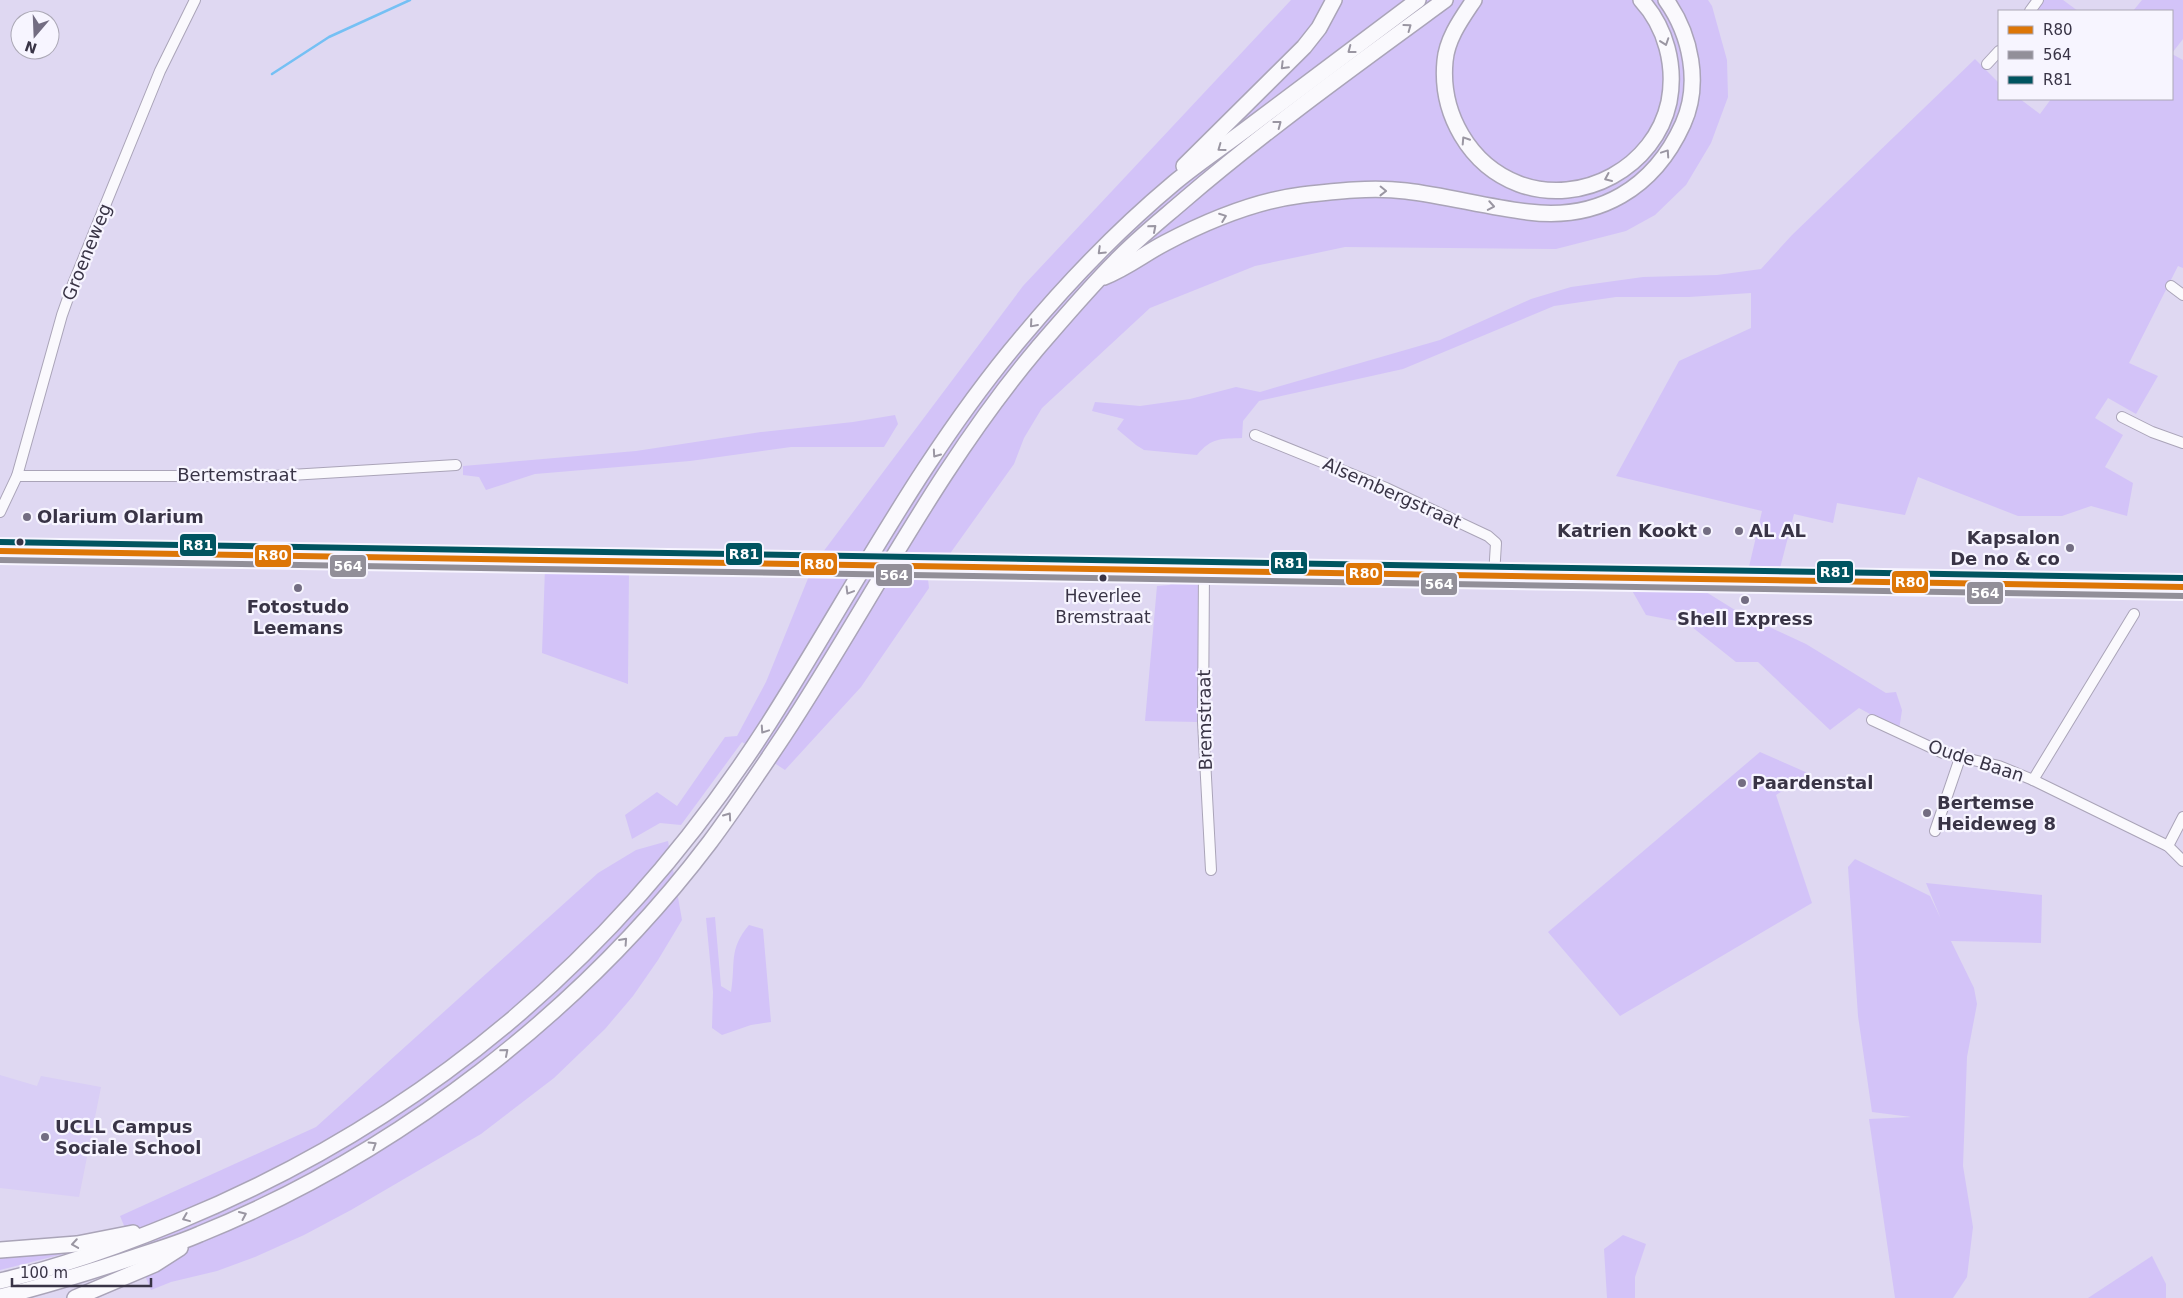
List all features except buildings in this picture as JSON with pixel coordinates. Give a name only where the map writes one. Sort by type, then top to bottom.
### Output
[{"type":"highway","points":[[1175,182],[1182,168],[1304,47],[1320,28],[1334,0]]},
{"type":"highway","points":[[0,1281],[69,1263],[154,1231],[263,1184],[320,1154],[386,1115],[481,1047],[539,998],[599,940],[693,832],[718,798],[768,725],[925,469],[1018,341],[1100,252],[1175,182],[1418,0]]},
{"type":"highway","points":[[0,1297],[81,1275],[198,1235],[264,1205],[331,1171],[419,1115],[495,1061],[552,1011],[613,953],[665,896],[714,836],[785,733],[942,477],[1034,352],[1116,260],[1234,157],[1445,0]]},
{"type":"highway","points":[[1474,0],[1457,24],[1445,59],[1446,90],[1453,121],[1471,150],[1481,161],[1499,174],[1520,184],[1562,191],[1591,186],[1618,174],[1640,155],[1651,142],[1661,125],[1672,88],[1671,66],[1666,43],[1657,23],[1641,0]]},
{"type":"highway","points":[[1100,278],[1123,270],[1163,244],[1249,206],[1300,195],[1352,190],[1404,191],[1530,213],[1562,213],[1595,208],[1628,192],[1655,170],[1677,137],[1687,114],[1692,88],[1691,58],[1685,32],[1666,0]]},
{"type":"highway","points":[[0,1250],[77,1244],[122,1234],[154,1231]]},
{"type":"highway","points":[[76,1298],[155,1264],[198,1235]]},
{"type":"main road","points":[[0,551],[2183,587]]},
{"type":"street","name":"Groeneweg","points":[[0,512],[17,476],[62,315],[160,71],[195,0]]},
{"type":"street","points":[[1987,64],[1998,52]]},
{"type":"street","points":[[2172,286],[2183,296]]},
{"type":"street","points":[[2122,417],[2152,432],[2183,443]]},
{"type":"street","name":"Alsembergstraat","points":[[1255,436],[1386,488],[1488,536],[1496,543],[1494,576]]},
{"type":"street","name":"Bertemstraat","points":[[17,476],[274,476],[456,465]]},
{"type":"street","name":"Bremstraat","points":[[1204,570],[1203,722],[1211,870]]},
{"type":"street","points":[[2034,780],[2134,614]]},
{"type":"street","name":"Oude Baan","points":[[1872,720],[1943,753],[1999,766],[2034,780],[2168,846],[2183,861]]},
{"type":"street","points":[[1935,830],[1960,758]]},
{"type":"street","points":[[2168,846],[2183,817]]},
{"type":"shaded area","points":[[1291,0],[1708,0],[1712,6],[1727,60],[1728,97],[1711,143],[1686,185],[1655,215],[1626,231],[1556,249],[1345,247],[1255,266],[1150,308],[1042,408],[1024,438],[1014,464],[949,555],[823,552],[1023,286]]},
{"type":"shaded area","points":[[2040,0],[2063,0],[2077,10],[2033,10]]},
{"type":"shaded area","points":[[2142,0],[2183,0],[2183,39],[2173,52],[2173,10],[2134,10]]},
{"type":"shaded area","points":[[2173,55],[2183,60],[2183,268],[2178,266],[2129,363],[2158,376],[2136,414],[2108,398],[2095,418],[2123,435],[2105,467],[2133,483],[2127,516],[2091,506],[2062,516],[2018,516],[1918,477],[1905,515],[1837,503],[1833,523],[1794,514],[1779,572],[1748,571],[1762,511],[1616,476],[1679,361],[1751,328],[1751,293],[1689,297],[1616,297],[1554,306],[1403,369],[1259,401],[1243,421],[1242,438],[1217,440],[1207,445],[1197,455],[1144,450],[1117,429],[1124,419],[1092,411],[1095,402],[1140,406],[1190,399],[1236,387],[1260,392],[1440,340],[1531,299],[1571,287],[1643,277],[1717,275],[1761,269],[1792,235],[1975,59],[1998,82],[1998,100],[2021,100],[2040,114],[2050,100],[2173,100]]},
{"type":"shaded area","points":[[895,415],[898,424],[884,447],[791,447],[690,461],[535,474],[486,490],[479,477],[463,475],[463,466],[636,451],[761,432],[853,422]]},
{"type":"shaded area","points":[[545,568],[629,569],[628,684],[542,653]]},
{"type":"shaded area","points":[[809,576],[928,579],[929,588],[861,687],[785,770],[742,742],[681,825],[660,823],[632,839],[625,815],[657,792],[677,806],[725,737],[737,736],[766,682]]},
{"type":"shaded area","points":[[1183,578],[1198,581],[1199,722],[1145,721],[1157,586],[1169,585]]},
{"type":"shaded area","points":[[1630,587],[1698,587],[1743,615],[1806,644],[1886,693],[1896,692],[1902,710],[1899,730],[1859,708],[1830,730],[1758,662],[1736,662],[1687,623],[1646,615]]},
{"type":"shaded area","points":[[1760,752],[1810,774],[1776,795],[1812,903],[1620,1016],[1548,932]]},
{"type":"shaded area","points":[[668,841],[682,920],[658,960],[633,996],[605,1029],[554,1078],[481,1134],[351,1210],[304,1235],[255,1257],[217,1271],[171,1282],[151,1290],[120,1216],[316,1127],[598,873],[636,850]]},
{"type":"shaded area","points":[[1855,859],[1930,896],[1941,919],[1926,883],[2042,895],[2041,943],[1951,941],[1974,988],[1977,1004],[1967,1057],[1963,1166],[1973,1227],[1967,1277],[1953,1298],[1895,1298],[1869,1119],[1911,1117],[1872,1112],[1858,1016],[1848,867]]},
{"type":"shaded area","points":[[715,917],[721,986],[731,992],[735,950],[742,934],[749,925],[763,929],[771,1022],[751,1025],[722,1035],[712,1028],[713,992],[706,918]]},
{"type":"shaded area","name":"UCLL Campus Sociale School","points":[[0,1075],[37,1086],[41,1076],[101,1087],[79,1197],[0,1188]]},
{"type":"shaded area","points":[[1623,1235],[1646,1244],[1635,1277],[1635,1298],[1607,1298],[1604,1249]]},
{"type":"shaded area","points":[[66,1250],[67,1253],[0,1270],[0,1254]]},
{"type":"shaded area","points":[[2152,1256],[2166,1284],[2166,1298],[2088,1298]]},
{"type":"waterway","points":[[272,74],[329,37],[410,0]]},
{"type":"transit line","name":"R81","points":[[0,542],[2183,578]]},
{"type":"transit line","name":"R80","points":[[0,551],[2183,587]]},
{"type":"transit line","name":"564","points":[[0,560],[2183,596]]},
{"type":"place","name":"Olarium Olarium","points":[[27,517]]},
{"type":"place","name":"Katrien Kookt","points":[[1707,531]]},
{"type":"place","name":"AL AL","points":[[1739,531]]},
{"type":"place","name":"Kapsalon De no & co","points":[[2070,548]]},
{"type":"place","name":"Heverlee Bremstraat","points":[[1103,578]]},
{"type":"place","name":"Fotostudo Leemans","points":[[298,588]]},
{"type":"place","name":"Shell Express","points":[[1745,600]]},
{"type":"place","name":"Paardenstal","points":[[1742,783]]},
{"type":"place","name":"Bertemse Heideweg 8","points":[[1927,813]]},
{"type":"place","name":"UCLL Campus Sociale School","points":[[45,1137]]}]
